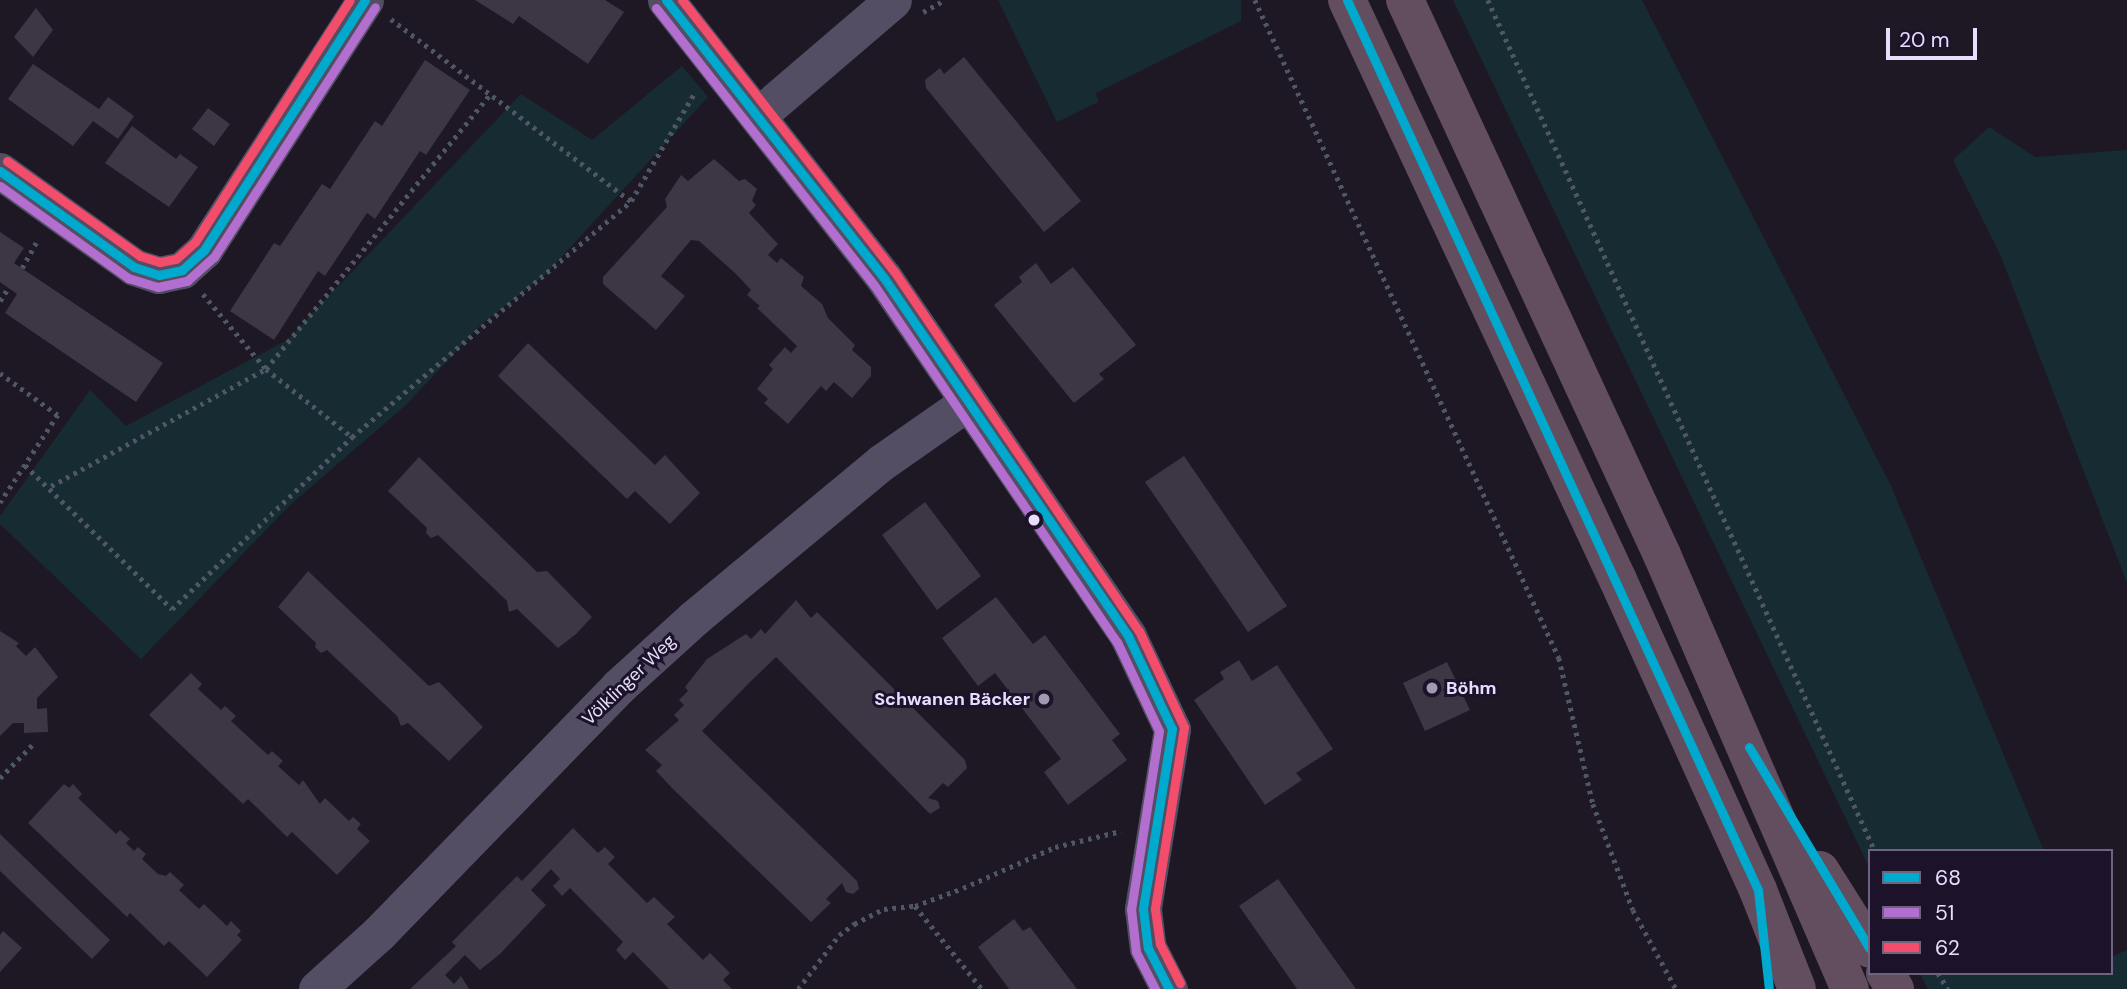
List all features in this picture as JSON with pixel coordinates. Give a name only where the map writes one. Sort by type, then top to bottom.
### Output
[{"type":"highway","points":[[1347,0],[1607,555],[1758,890],[1797,989]]},
{"type":"highway","points":[[1405,0],[1745,741],[1850,989]]},
{"type":"highway","points":[[1745,741],[1868,946]]},
{"type":"highway","points":[[1758,890],[1769,989]]},
{"type":"street","points":[[0,171],[134,267],[159,275],[182,270],[204,250],[365,0]]},
{"type":"street","points":[[666,0],[760,114],[884,278],[1128,636],[1172,729],[1143,909],[1148,948],[1169,989]]},
{"type":"street","points":[[760,114],[893,0]]},
{"type":"street","name":"Völklinger Weg","points":[[317,989],[379,933],[618,687],[694,618],[882,462],[968,402]]},
{"type":"path","points":[[365,0],[631,201]]},
{"type":"path","points":[[1255,0],[1559,658],[1593,804],[1633,910],[1676,989]]},
{"type":"path","points":[[1488,0],[1874,849]]},
{"type":"path","points":[[25,465],[51,485],[172,610],[352,437],[631,201],[692,99],[712,53]]},
{"type":"path","points":[[51,485],[266,369],[491,93]]},
{"type":"path","points":[[182,270],[266,369],[352,437]]},
{"type":"path","points":[[0,301],[8,288]]},
{"type":"path","points":[[0,373],[58,415],[0,503]]},
{"type":"path","points":[[0,778],[32,745]]},
{"type":"path","points":[[798,989],[838,935],[884,909],[915,906],[1055,847],[1156,824]]},
{"type":"path","points":[[915,906],[982,989]]},
{"type":"shaded area","points":[[998,0],[1241,0],[1241,21],[1096,93],[1098,102],[1057,122]]},
{"type":"shaded area","points":[[1453,0],[1642,0],[1891,486],[2043,849],[1868,849],[1868,865]]},
{"type":"shaded area","points":[[682,66],[708,97],[544,276],[483,323],[406,405],[290,505],[141,659],[0,524],[0,516],[90,390],[126,426],[287,340],[521,94],[592,140]]},
{"type":"shaded area","points":[[1989,127],[2035,157],[2127,150],[2127,583],[2000,254],[1953,160]]},
{"type":"shaded area","points":[[2127,950],[2127,989],[1928,989],[1921,975],[2113,975],[2113,956]]},
{"type":"building","points":[[475,0],[605,0],[624,12],[588,64],[519,16],[513,24]]},
{"type":"building","points":[[36,8],[53,30],[33,57],[14,37]]},
{"type":"building","points":[[964,57],[1081,201],[1044,232],[926,88],[925,80],[940,68],[944,74]]},
{"type":"building","points":[[425,60],[470,90],[426,155],[420,151],[375,219],[367,213],[325,276],[318,271],[274,340],[230,311],[274,243],[280,246],[322,184],[330,189],[375,121],[382,126]]},
{"type":"building","points":[[33,64],[99,109],[108,97],[134,116],[118,139],[93,121],[73,146],[8,99]]},
{"type":"building","points":[[208,108],[230,124],[214,146],[192,129]]},
{"type":"building","points":[[132,126],[176,159],[180,154],[198,167],[169,207],[105,163]]},
{"type":"building","points":[[714,159],[739,181],[745,179],[757,189],[752,201],[756,205],[749,213],[778,244],[768,255],[777,263],[781,258],[804,277],[801,286],[822,304],[828,318],[855,345],[852,350],[871,367],[871,376],[852,398],[834,382],[826,391],[821,386],[788,424],[764,403],[768,399],[757,389],[773,369],[769,365],[785,347],[791,353],[797,346],[757,308],[760,306],[747,295],[751,290],[699,241],[691,240],[661,276],[685,296],[656,330],[603,284],[603,277],[667,207],[665,199],[681,175],[688,181]]},
{"type":"building","points":[[0,232],[24,248],[14,263],[163,363],[136,402],[5,313],[17,294],[0,282]]},
{"type":"building","points":[[1036,263],[1051,284],[1073,267],[1136,345],[1099,374],[1104,379],[1074,403],[994,305],[1022,282],[1019,277]]},
{"type":"building","points":[[528,343],[655,465],[665,455],[700,493],[670,524],[635,491],[627,499],[498,376]]},
{"type":"building","points":[[1184,456],[1287,606],[1248,632],[1145,482]]},
{"type":"building","points":[[419,457],[537,572],[547,571],[592,617],[576,634],[558,648],[517,609],[509,612],[507,601],[438,535],[431,538],[426,533],[427,528],[388,491]]},
{"type":"building","points":[[925,502],[981,576],[937,610],[882,535]]},
{"type":"building","points":[[308,571],[429,686],[439,682],[483,727],[449,761],[408,723],[401,726],[397,716],[327,650],[321,653],[315,647],[316,643],[278,607]]},
{"type":"building","points":[[996,597],[1033,644],[1045,635],[1120,734],[1112,740],[1127,760],[1068,805],[1044,772],[1061,759],[995,673],[978,686],[942,638]]},
{"type":"building","points":[[796,600],[811,618],[817,612],[965,760],[967,768],[948,787],[943,783],[928,798],[938,801],[940,808],[930,814],[776,657],[751,681],[702,731],[857,881],[859,889],[853,894],[846,892],[842,883],[826,899],[831,903],[811,922],[673,789],[656,771],[662,765],[645,750],[679,720],[674,715],[684,705],[679,700],[688,691],[685,687],[707,659],[746,634],[751,639],[761,629],[765,634]]},
{"type":"building","points":[[0,631],[19,643],[16,646],[26,656],[35,647],[58,677],[37,698],[37,709],[47,708],[48,732],[24,733],[24,723],[13,723],[0,736]]},
{"type":"building","points":[[1239,660],[1252,681],[1277,665],[1333,749],[1296,773],[1302,780],[1265,805],[1194,700],[1224,679],[1220,672]]},
{"type":"building","points":[[1447,662],[1470,710],[1425,731],[1403,683]]},
{"type":"building","points":[[191,673],[202,684],[198,689],[221,710],[225,706],[236,716],[231,721],[268,755],[272,751],[283,761],[278,766],[299,785],[303,780],[320,804],[325,798],[349,821],[353,817],[361,824],[357,829],[370,841],[337,875],[292,832],[287,837],[248,799],[243,804],[149,715]]},
{"type":"building","points":[[64,784],[69,788],[73,784],[82,794],[78,798],[116,834],[120,830],[130,839],[126,843],[134,851],[138,847],[146,854],[142,859],[158,874],[166,876],[170,872],[184,885],[179,890],[199,909],[204,904],[227,926],[231,921],[241,931],[237,935],[242,940],[207,977],[169,941],[164,946],[130,913],[127,917],[28,823]]},
{"type":"building","points":[[573,828],[598,853],[605,847],[615,857],[608,864],[647,903],[654,897],[675,917],[667,924],[703,960],[710,953],[730,973],[723,980],[732,989],[669,989],[633,952],[625,960],[616,950],[623,942],[570,888],[562,896],[553,886],[560,879],[551,869],[531,890],[546,905],[500,954],[480,970],[465,955],[445,975],[454,984],[461,976],[469,989],[410,989],[456,946],[452,942],[517,876],[522,881]]},
{"type":"building","points":[[0,834],[110,940],[92,959],[0,871]]},
{"type":"building","points":[[1278,879],[1356,989],[1297,989],[1239,906]]},
{"type":"building","points":[[1014,919],[1023,931],[1030,927],[1077,989],[1009,989],[978,947]]},
{"type":"building","points":[[3,931],[22,948],[0,972],[0,935]]},
{"type":"transit line","name":"62","points":[[7,161],[140,256],[160,262],[176,259],[195,242],[350,0]]},
{"type":"transit line","name":"68","points":[[0,171],[134,267],[159,275],[182,270],[204,250],[365,0]]},
{"type":"transit line","name":"68","points":[[666,0],[884,278],[1128,636],[1172,729],[1143,909],[1148,948],[1169,989]]},
{"type":"transit line","name":"62","points":[[682,0],[894,271],[1139,631],[1184,727],[1155,909],[1160,944],[1180,983]]},
{"type":"transit line","name":"68","points":[[1347,0],[1758,890],[1769,989]]},
{"type":"transit line","name":"51","points":[[0,186],[128,278],[158,287],[187,281],[214,257],[375,7]]},
{"type":"transit line","name":"51","points":[[656,8],[874,285],[1117,642],[1159,731],[1131,909],[1136,952],[1155,989]]},
{"type":"transit line","name":"68","points":[[1749,747],[1868,946]]},
{"type":"place","name":"Böhm","points":[[1432,688]]},
{"type":"place","name":"Schwanen Bäcker","points":[[1044,699]]}]
